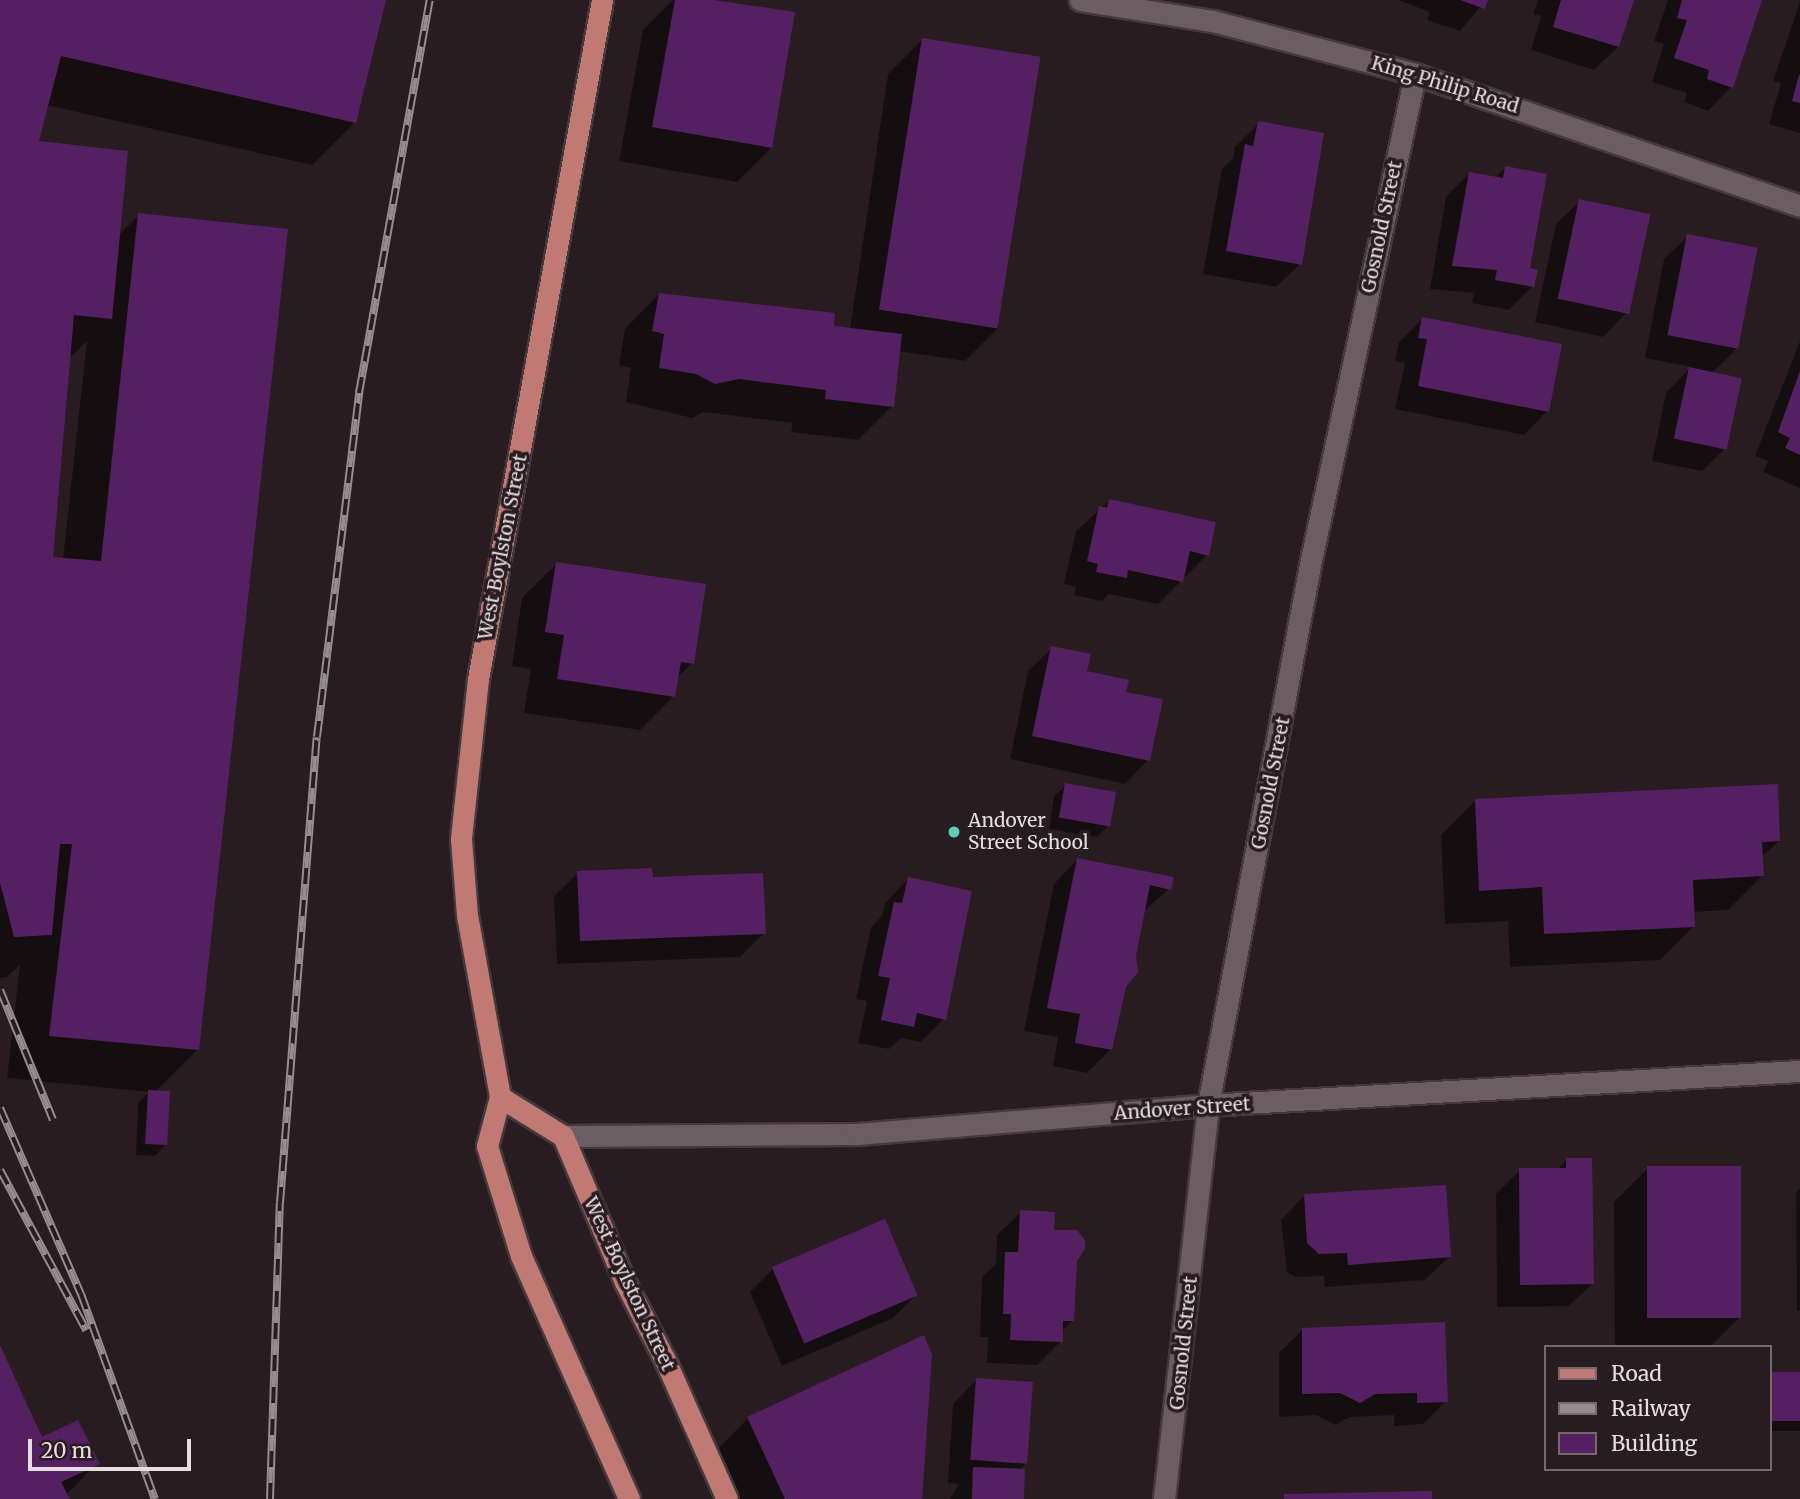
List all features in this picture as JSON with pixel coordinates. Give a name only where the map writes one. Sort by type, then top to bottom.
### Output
[{"type":"main road","name":"West Boylston Street","points":[[602,0],[478,679],[461,839],[467,915],[500,1097],[487,1146],[521,1256],[629,1499]]},
{"type":"main road","points":[[500,1097],[563,1136]]},
{"type":"main road","name":"West Boylston Street","points":[[563,1136],[625,1282],[666,1360],[727,1499]]},
{"type":"street","name":"King Philip Road","points":[[1080,0],[1213,21],[1415,74],[1800,206]]},
{"type":"street","name":"Gosnold Street","points":[[1164,1499],[1208,1105],[1311,560],[1415,74]]},
{"type":"street","name":"Andover Street","points":[[563,1136],[857,1134],[1208,1105],[1800,1071]]},
{"type":"building","points":[[0,0],[386,0],[356,123],[61,56],[39,141],[128,151],[112,319],[74,315],[53,557],[101,561],[138,213],[288,229],[199,1050],[49,1036],[72,844],[60,844],[52,935],[14,937],[0,883]]},
{"type":"building","points":[[675,0],[714,0],[795,12],[772,148],[652,127]]},
{"type":"building","points":[[1460,0],[1488,0],[1485,9]]},
{"type":"building","points":[[1561,0],[1634,0],[1619,47],[1553,27]]},
{"type":"building","points":[[1682,0],[1762,0],[1733,88],[1707,79],[1709,70],[1674,58],[1687,20],[1677,18]]},
{"type":"building","points":[[922,38],[1041,57],[998,328],[879,310]]},
{"type":"building","points":[[1800,75],[1800,103],[1792,101]]},
{"type":"building","points":[[1258,121],[1324,133],[1302,265],[1226,251],[1245,144],[1253,146]]},
{"type":"building","points":[[1505,166],[1547,174],[1530,268],[1538,270],[1534,287],[1495,280],[1497,270],[1452,266],[1469,172],[1503,178]]},
{"type":"building","points":[[1579,199],[1650,214],[1629,314],[1558,299]]},
{"type":"building","points":[[1687,234],[1758,248],[1738,349],[1667,335]]},
{"type":"building","points":[[659,293],[835,313],[834,326],[902,334],[894,407],[825,399],[826,390],[739,379],[715,384],[696,374],[659,368],[664,334],[652,331]]},
{"type":"building","points":[[1422,317],[1562,344],[1549,412],[1418,386],[1427,339],[1418,338]]},
{"type":"building","points":[[1689,367],[1742,378],[1727,450],[1674,438]]},
{"type":"building","points":[[1800,371],[1800,455],[1785,448],[1790,438],[1778,432]]},
{"type":"building","points":[[1109,499],[1216,522],[1209,556],[1190,551],[1183,582],[1128,570],[1127,578],[1096,572],[1098,564],[1087,561],[1099,506],[1107,508]]},
{"type":"building","points":[[556,562],[706,584],[694,664],[681,662],[675,697],[557,679],[564,635],[545,632]]},
{"type":"building","points":[[1051,646],[1091,654],[1087,671],[1129,680],[1126,692],[1163,699],[1150,761],[1032,736]]},
{"type":"building","points":[[1065,783],[1116,792],[1110,826],[1059,817]]},
{"type":"building","points":[[1778,784],[1780,841],[1762,842],[1764,876],[1693,880],[1695,927],[1544,934],[1542,887],[1479,891],[1475,799]]},
{"type":"building","points":[[1077,858],[1174,877],[1171,890],[1150,885],[1136,956],[1138,972],[1126,987],[1112,1050],[1075,1043],[1080,1014],[1047,1008]]},
{"type":"building","points":[[652,868],[653,877],[763,873],[766,934],[580,941],[577,871]]},
{"type":"building","points":[[908,877],[972,891],[946,1020],[917,1013],[914,1027],[881,1020],[890,978],[878,976],[894,902],[902,903]]},
{"type":"building","points":[[148,1090],[170,1091],[167,1145],[145,1144]]},
{"type":"building","points":[[1566,1158],[1592,1158],[1594,1284],[1520,1285],[1519,1168],[1566,1168]]},
{"type":"building","points":[[1647,1166],[1741,1166],[1741,1318],[1647,1318]]},
{"type":"building","points":[[1446,1185],[1451,1257],[1348,1265],[1347,1253],[1319,1254],[1307,1243],[1304,1194]]},
{"type":"building","points":[[1020,1210],[1055,1212],[1054,1230],[1077,1230],[1085,1240],[1085,1249],[1077,1261],[1074,1321],[1063,1321],[1063,1342],[1010,1340],[1011,1314],[1003,1314],[1005,1252],[1018,1252]]},
{"type":"building","points":[[885,1219],[917,1295],[804,1343],[772,1267]]},
{"type":"building","points":[[1445,1322],[1448,1402],[1417,1403],[1417,1393],[1375,1394],[1360,1403],[1340,1393],[1302,1394],[1302,1328]]},
{"type":"building","points":[[924,1335],[932,1355],[922,1499],[785,1499],[747,1417]]},
{"type":"building","points":[[0,1345],[42,1437],[78,1420],[100,1464],[61,1482],[70,1499],[0,1499]]},
{"type":"building","points":[[1772,1372],[1800,1372],[1800,1421],[1772,1421]]},
{"type":"building","points":[[976,1378],[1033,1382],[1027,1464],[970,1460]]},
{"type":"building","points":[[973,1467],[1025,1469],[1024,1499],[972,1499]]},
{"type":"building","points":[[1432,1491],[1432,1499],[1284,1499],[1284,1494]]},
{"type":"railway","points":[[270,1499],[280,1203],[317,737],[359,393],[430,0]]},
{"type":"railway","points":[[0,990],[53,1120]]},
{"type":"railway","points":[[0,1108],[81,1294],[155,1499]]},
{"type":"railway","points":[[0,1170],[86,1330]]},
{"type":"place","name":"Andover Street School","points":[[954,832]]}]
